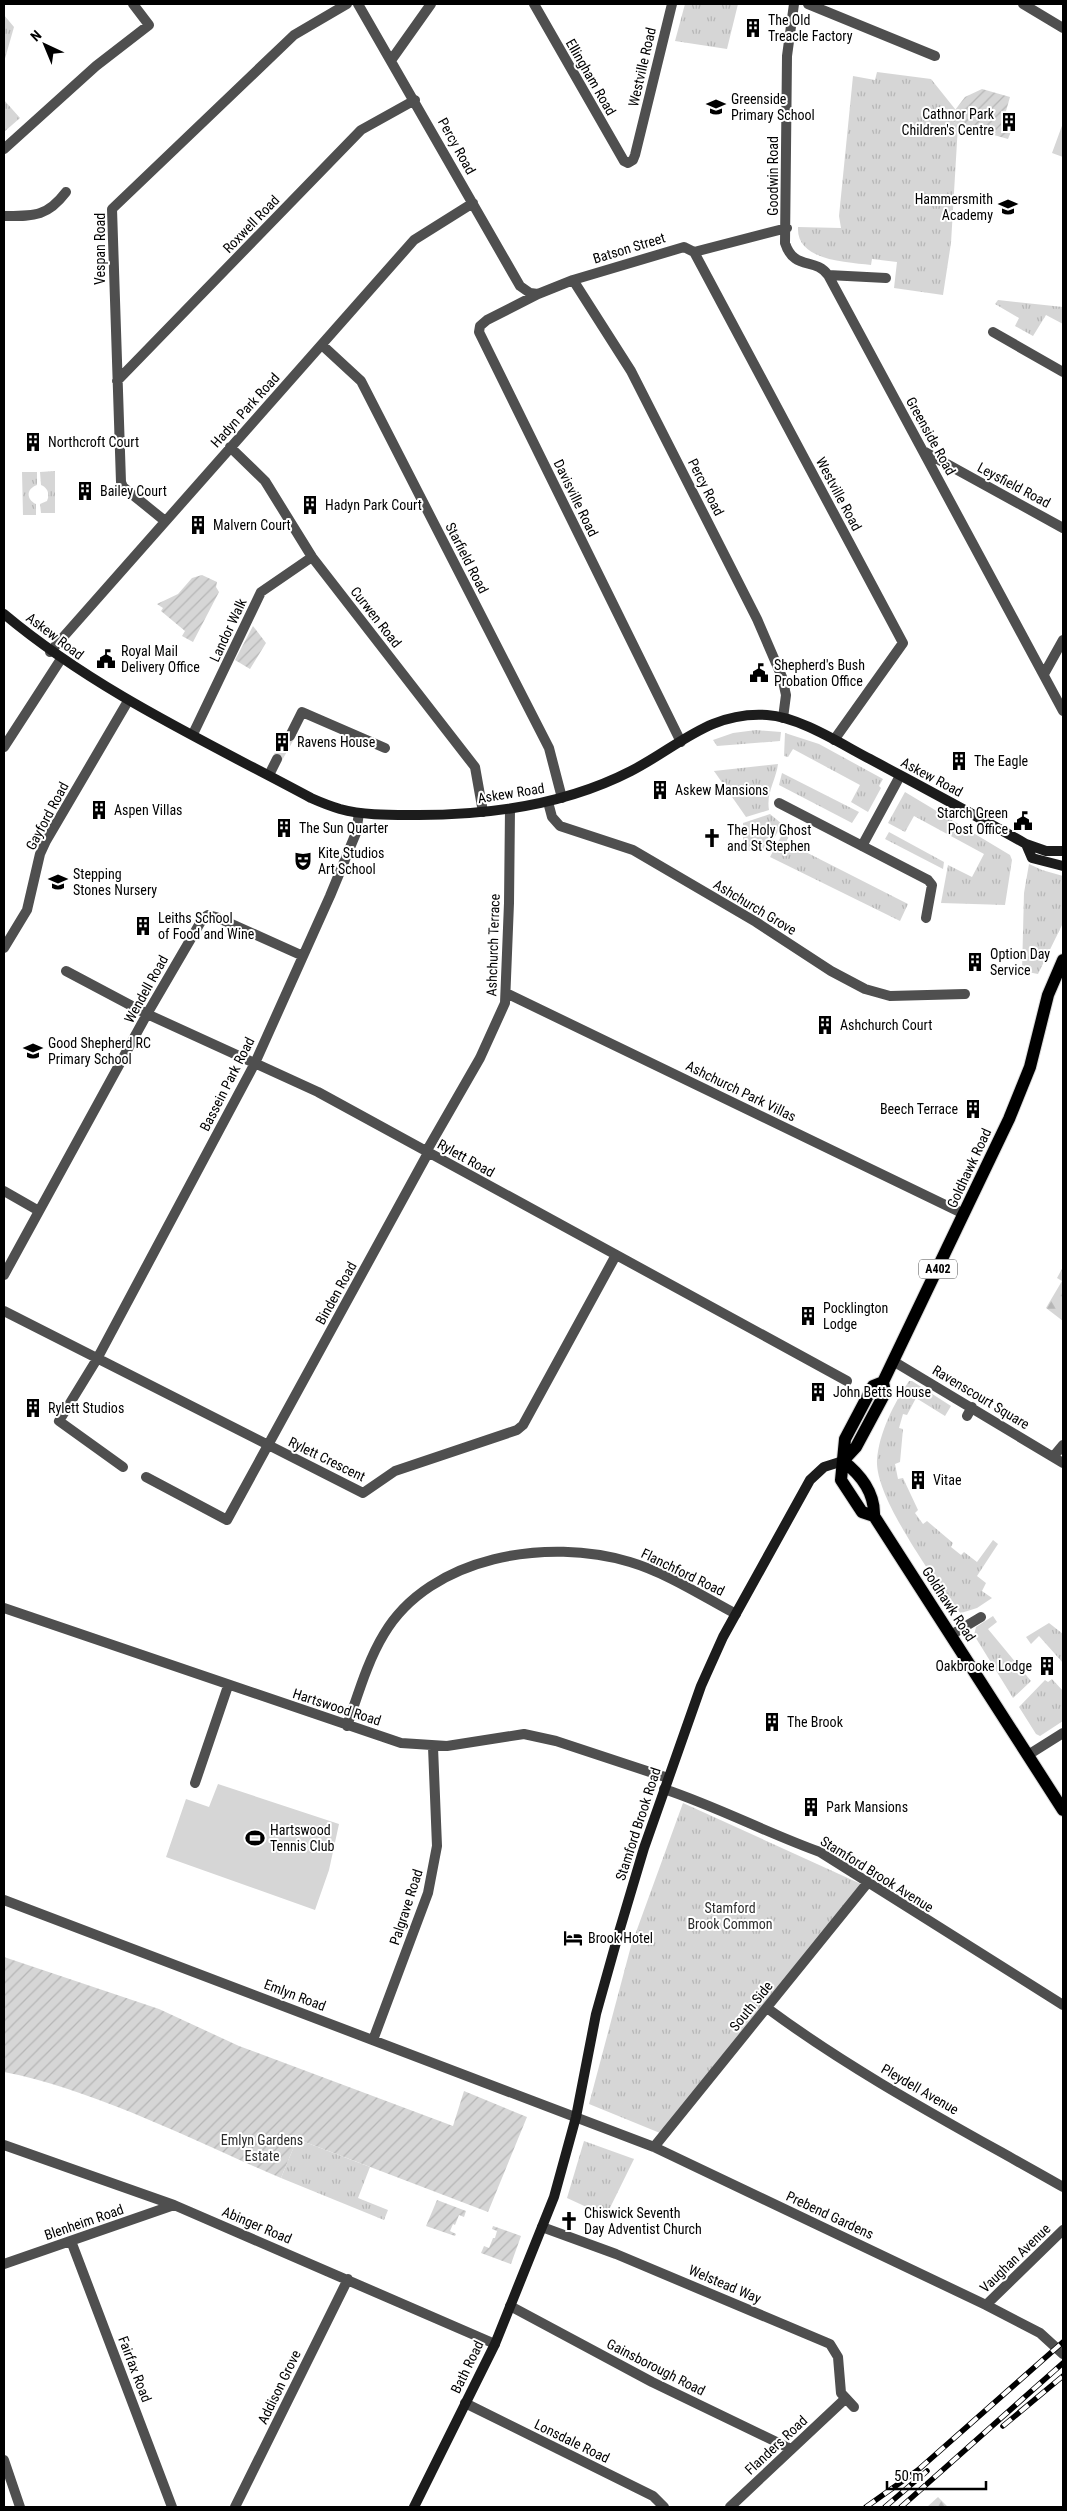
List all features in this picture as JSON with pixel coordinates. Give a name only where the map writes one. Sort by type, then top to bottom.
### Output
[{"type":"main road","name":"Askew Road","points":[[4,614],[61,660],[128,700],[311,798],[340,809],[359,813],[426,816],[510,809],[548,802],[632,771],[714,722],[730,717],[759,714],[783,718],[834,740],[1026,844],[1046,851],[1063,851]]},
{"type":"main road","name":"Askew Road","points":[[1026,844],[1032,858],[1063,866]]},
{"type":"main road","name":"Goldhawk Road","points":[[874,1516],[862,1512],[841,1480],[843,1461],[856,1447],[885,1393],[883,1382],[1009,1119],[1034,1051],[1041,1017],[1063,960]]},
{"type":"main road","name":"Goldhawk Road","points":[[843,1461],[857,1471],[875,1502],[874,1516],[1063,1810]]},
{"type":"main road","name":"Stamford Brook Road","points":[[541,2232],[554,2197],[576,2117],[596,2014],[644,1848],[701,1686],[736,1614],[810,1480],[824,1467],[843,1461]]},
{"type":"main road","name":"Bath Road","points":[[414,2507],[495,2344],[541,2232]]},
{"type":"street","points":[[4,149],[96,66],[149,25],[133,4]]},
{"type":"street","name":"Vespan Road","points":[[165,521],[123,486],[121,482],[112,209],[294,35],[347,4]]},
{"type":"street","name":"Percy Road","points":[[358,4],[392,59],[520,286],[524,290],[538,294]]},
{"type":"street","points":[[392,59],[431,4]]},
{"type":"street","name":"Ellingham Road","points":[[534,4],[624,161],[628,163]]},
{"type":"street","name":"Westville Road","points":[[628,163],[633,160],[635,155],[672,4]]},
{"type":"street","name":"Goodwin Road","points":[[787,228],[787,56],[794,4]]},
{"type":"street","points":[[808,4],[935,56]]},
{"type":"street","points":[[1023,4],[1063,28]]},
{"type":"street","name":"Roxwell Road","points":[[117,381],[360,130],[415,100]]},
{"type":"street","points":[[4,216],[43,214],[52,208],[66,192]]},
{"type":"street","name":"Hadyn Park Road","points":[[50,652],[414,240],[473,203]]},
{"type":"street","points":[[787,228],[786,243],[793,258],[801,263],[818,266],[828,275],[886,278]]},
{"type":"street","name":"Batson Street","points":[[538,294],[573,280],[680,247],[688,247],[694,252],[787,228]]},
{"type":"street","name":"Westville Road","points":[[694,252],[903,643],[834,740]]},
{"type":"street","name":"Greenside Road","points":[[828,275],[1063,711]]},
{"type":"street","name":"Percy Road","points":[[573,280],[631,371],[757,619],[782,677],[786,695],[783,718]]},
{"type":"street","name":"Davisville Road","points":[[538,294],[482,322],[479,329],[480,336],[681,742]]},
{"type":"street","points":[[993,332],[1063,372]]},
{"type":"street","name":"Starfield Road","points":[[322,345],[361,381],[549,748],[562,798]]},
{"type":"street","name":"Curwen Road","points":[[230,447],[265,481],[312,557],[474,767],[483,812]]},
{"type":"street","name":"Leysfield Road","points":[[925,452],[1063,528]]},
{"type":"street","name":"Landor Walk","points":[[193,734],[230,661],[231,654],[261,592],[312,557]]},
{"type":"street","points":[[1044,674],[1063,640]]},
{"type":"street","points":[[4,747],[61,660]]},
{"type":"street","name":"Gayford Road","points":[[4,948],[27,910],[40,854],[46,841],[128,700]]},
{"type":"street","points":[[290,736],[302,712],[385,748]]},
{"type":"street","points":[[269,775],[277,759]]},
{"type":"street","points":[[862,846],[900,776]]},
{"type":"street","name":"Ashchurch Grove","points":[[548,802],[552,817],[560,826],[634,850],[756,922],[831,971],[865,990],[890,996],[966,994]]},
{"type":"street","points":[[778,803],[928,880],[932,885],[932,891],[926,918]]},
{"type":"street","name":"Ashchurch Terrace","points":[[427,1152],[480,1058],[502,1012],[506,993],[510,809]]},
{"type":"street","name":"Bassein Park Road","points":[[123,1466],[59,1421],[97,1359],[255,1063],[356,833],[359,813]]},
{"type":"street","name":"Wendell Road","points":[[4,1275],[147,1014],[200,922],[208,916],[216,917],[303,956]]},
{"type":"street","name":"Rylett Road","points":[[66,971],[147,1014],[318,1092],[847,1381]]},
{"type":"street","name":"Ashchurch Park Villas","points":[[506,993],[964,1214]]},
{"type":"street","name":"Binden Road","points":[[146,1477],[227,1520],[427,1152]]},
{"type":"street","points":[[4,1191],[39,1211]]},
{"type":"street","name":"Rylett Crescent","points":[[4,1311],[363,1493],[395,1471],[516,1430],[523,1425],[616,1255]]},
{"type":"street","name":"Ravenscourt Square","points":[[893,1361],[970,1411],[1063,1463]]},
{"type":"street","points":[[1053,1457],[1063,1445]]},
{"type":"street","name":"Flanchford Road","points":[[348,1726],[368,1667],[391,1624],[407,1605],[428,1586],[469,1566],[499,1559],[547,1553],[604,1556],[643,1567],[736,1614]]},
{"type":"street","name":"Hartswood Road","points":[[4,1608],[228,1686],[401,1743],[433,1747],[506,1736],[532,1736],[556,1741],[668,1778]]},
{"type":"street","points":[[951,1634],[981,1616]]},
{"type":"street","points":[[195,1783],[228,1686]]},
{"type":"street","points":[[1028,1755],[1063,1733]]},
{"type":"street","name":"Palgrave Road","points":[[373,2040],[428,1893],[434,1870],[437,1846],[433,1747]]},
{"type":"street","name":"Stamford Brook Avenue","points":[[664,1788],[704,1802],[783,1838],[820,1852],[869,1881],[933,1925],[1063,2005]]},
{"type":"street","name":"South Side","points":[[654,2147],[869,1881]]},
{"type":"street","name":"Emlyn Road","points":[[4,1900],[576,2117]]},
{"type":"street","name":"Pleydell Avenue","points":[[768,2008],[795,2028],[894,2091],[1063,2187]]},
{"type":"street","name":"Prebend Gardens","points":[[576,2117],[654,2147],[986,2305],[1040,2333],[1063,2354]]},
{"type":"street","name":"Abinger Road","points":[[4,2145],[174,2205],[495,2344]]},
{"type":"street","name":"Blenheim Road","points":[[4,2264],[174,2205]]},
{"type":"street","name":"Vaughan Avenue","points":[[986,2305],[1063,2230]]},
{"type":"street","name":"Welstead Way","points":[[541,2232],[616,2254],[830,2344],[838,2357],[839,2385],[843,2401]]},
{"type":"street","name":"Fairfax Road","points":[[71,2241],[172,2507]]},
{"type":"street","name":"Addison Grove","points":[[235,2507],[348,2279]]},
{"type":"street","name":"Gainsborough Road","points":[[510,2306],[652,2382],[792,2449]]},
{"type":"street","points":[[843,2401],[854,2407]]},
{"type":"street","name":"Flanders Road","points":[[730,2507],[843,2401]]},
{"type":"street","name":"Lonsdale Road","points":[[465,2403],[653,2496],[664,2507]]},
{"type":"street","points":[[4,2460],[20,2507]]},
{"type":"green space","points":[[685,4],[738,4],[727,49],[675,41]]},
{"type":"green space","points":[[4,15],[14,27],[4,62]]},
{"type":"green space","points":[[877,72],[931,79],[955,109],[949,118],[958,125],[951,243],[943,295],[894,288],[897,262],[872,259],[871,265],[837,261],[814,253],[805,247],[800,238],[798,227],[841,228],[839,216],[853,76],[875,80]]},
{"type":"green space","points":[[982,89],[1010,97],[1002,125],[1012,129],[1008,139],[958,125],[949,118],[965,97]]},
{"type":"green space","points":[[4,100],[20,118],[4,132]]},
{"type":"green space","points":[[1063,123],[1063,157],[1052,153]]},
{"type":"green space","points":[[998,300],[1063,307],[1063,324],[1046,315],[1033,336],[1015,326],[1019,318],[995,304]]},
{"type":"green space","points":[[55,471],[55,513],[41,513],[40,504],[47,501],[48,494],[47,490],[41,485],[40,472]]},
{"type":"green space","points":[[22,472],[37,472],[37,485],[29,491],[30,499],[36,504],[36,515],[23,515]]},
{"type":"green space","points":[[202,575],[217,582],[216,587],[219,592],[193,642],[182,636],[185,631],[161,611],[163,608],[157,604],[178,594],[192,578]]},
{"type":"green space","points":[[253,626],[266,643],[250,669],[235,660]]},
{"type":"green space","points":[[756,730],[781,732],[780,741],[717,746],[713,740],[733,733]]},
{"type":"green space","points":[[785,733],[819,744],[883,779],[879,786],[881,788],[868,812],[851,802],[860,785],[793,749],[788,757],[784,756]]},
{"type":"green space","points":[[778,764],[770,792],[769,810],[746,817],[714,771]]},
{"type":"green space","points":[[782,773],[859,812],[852,823],[779,785]]},
{"type":"green space","points":[[905,792],[1010,855],[1012,860],[1005,905],[941,903],[948,865],[972,877],[984,854],[914,816],[905,832],[888,823]]},
{"type":"green space","points":[[770,814],[782,824],[768,849],[753,847],[751,851],[743,849],[743,823]]},
{"type":"green space","points":[[787,825],[793,828],[786,842],[908,904],[900,921],[770,857]]},
{"type":"green space","points":[[889,832],[944,862],[943,869],[885,839]]},
{"type":"green space","points":[[1029,864],[1063,876],[1063,923],[1038,974],[1022,971],[1024,893]]},
{"type":"green space","points":[[1063,1267],[1063,1321],[1046,1308],[1062,1281],[1057,1278]]},
{"type":"green space","points":[[909,1381],[912,1381],[951,1406],[945,1416],[916,1398],[907,1415],[903,1414],[899,1428],[903,1429],[900,1462],[895,1464],[898,1479],[903,1478],[918,1510],[915,1513],[923,1524],[927,1521],[953,1543],[951,1547],[961,1555],[964,1552],[977,1562],[993,1540],[998,1544],[977,1576],[986,1583],[982,1591],[992,1598],[977,1608],[961,1613],[954,1609],[907,1536],[885,1495],[879,1476],[878,1450],[884,1429]]},
{"type":"green space","points":[[993,1616],[997,1622],[988,1629],[1031,1681],[1013,1698],[974,1635],[976,1627]]},
{"type":"green space","points":[[1049,1623],[1063,1634],[1063,1663],[1039,1636],[1031,1644],[1026,1637]]},
{"type":"green space","points":[[1052,1679],[1063,1691],[1063,1721],[1040,1736],[1036,1734],[1019,1707],[1045,1680],[1048,1682]]},
{"type":"green space","name":"Hartswood Tennis Club","points":[[218,1784],[339,1824],[329,1870],[315,1910],[166,1857],[186,1799],[209,1807]]},
{"type":"green space","name":"Stamford Brook Common","points":[[683,1803],[861,1884],[660,2133],[589,2104],[631,1946]]},
{"type":"green space","name":"Emlyn Gardens Estate","points":[[4,1957],[159,2009],[239,2046],[453,2126],[464,2091],[527,2117],[488,2212],[297,2139],[281,2178],[109,2104],[39,2080],[4,2072]]},
{"type":"green space","points":[[297,2139],[370,2167],[358,2198],[388,2210],[384,2220],[281,2178]]},
{"type":"green space","points":[[584,2141],[634,2159],[606,2216],[567,2198]]},
{"type":"green space","points":[[437,2200],[466,2211],[464,2217],[459,2215],[455,2225],[453,2224],[450,2231],[456,2234],[455,2236],[426,2226]]},
{"type":"green space","points":[[493,2226],[521,2236],[511,2264],[481,2253],[484,2246],[489,2248],[493,2238],[495,2238],[497,2231],[492,2229]]},
{"type":"green space","points":[[938,2497],[947,2506],[927,2507]]},
{"type":"tunnel","points":[[277,759],[290,736]]},
{"type":"railway","points":[[866,2507],[918,2470],[1063,2342]]},
{"type":"railway","points":[[901,2507],[1063,2363]]},
{"type":"railway","points":[[1003,2426],[1063,2376]]},
{"type":"railway","points":[[885,2507],[927,2471]]},
{"type":"place","name":"The Old Treacle Factory","points":[[753,28]]},
{"type":"place","name":"Greenside Primary School","points":[[716,107]]},
{"type":"place","name":"Cathnor Park Children's Centre","points":[[1009,122]]},
{"type":"place","name":"Hammersmith Academy","points":[[1008,207]]},
{"type":"place","name":"Northcroft Court","points":[[33,442]]},
{"type":"place","name":"Bailey Court","points":[[85,491]]},
{"type":"place","name":"Hadyn Park Court","points":[[310,505]]},
{"type":"place","name":"Malvern Court","points":[[198,525]]},
{"type":"place","name":"Royal Mail Delivery Office","points":[[106,659]]},
{"type":"place","name":"Shepherd's Bush Probation Office","points":[[759,673]]},
{"type":"place","name":"Ravens House","points":[[282,742]]},
{"type":"place","name":"The Eagle","points":[[959,761]]},
{"type":"place","name":"Askew Mansions","points":[[660,790]]},
{"type":"place","name":"Aspen Villas","points":[[99,810]]},
{"type":"place","name":"Starch Green Post Office","points":[[1023,821]]},
{"type":"place","name":"The Sun Quarter","points":[[284,828]]},
{"type":"place","name":"The Holy Ghost and St Stephen","points":[[712,838]]},
{"type":"place","name":"Kite Studios Art School","points":[[303,861]]},
{"type":"place","name":"Stepping Stones Nursery","points":[[58,882]]},
{"type":"place","name":"Leiths School of Food and Wine","points":[[143,926]]},
{"type":"place","name":"Option Day Service","points":[[975,962]]},
{"type":"place","name":"Ashchurch Court","points":[[825,1025]]},
{"type":"place","name":"Good Shepherd RC Primary School","points":[[33,1051]]},
{"type":"place","name":"Beech Terrace","points":[[973,1109]]},
{"type":"place","name":"Pocklington Lodge","points":[[808,1316]]},
{"type":"place","name":"John Betts House","points":[[818,1392]]},
{"type":"place","name":"Rylett Studios","points":[[33,1408]]},
{"type":"place","name":"Vitae","points":[[918,1480]]},
{"type":"place","name":"Oakbrooke Lodge","points":[[1047,1666]]},
{"type":"place","name":"The Brook","points":[[772,1722]]},
{"type":"place","name":"Park Mansions","points":[[811,1807]]},
{"type":"place","name":"Hartswood Tennis Club","points":[[255,1838]]},
{"type":"place","name":"Brook Hotel","points":[[573,1938]]},
{"type":"place","name":"Chiswick Seventh Day Adventist Church","points":[[569,2221]]}]
